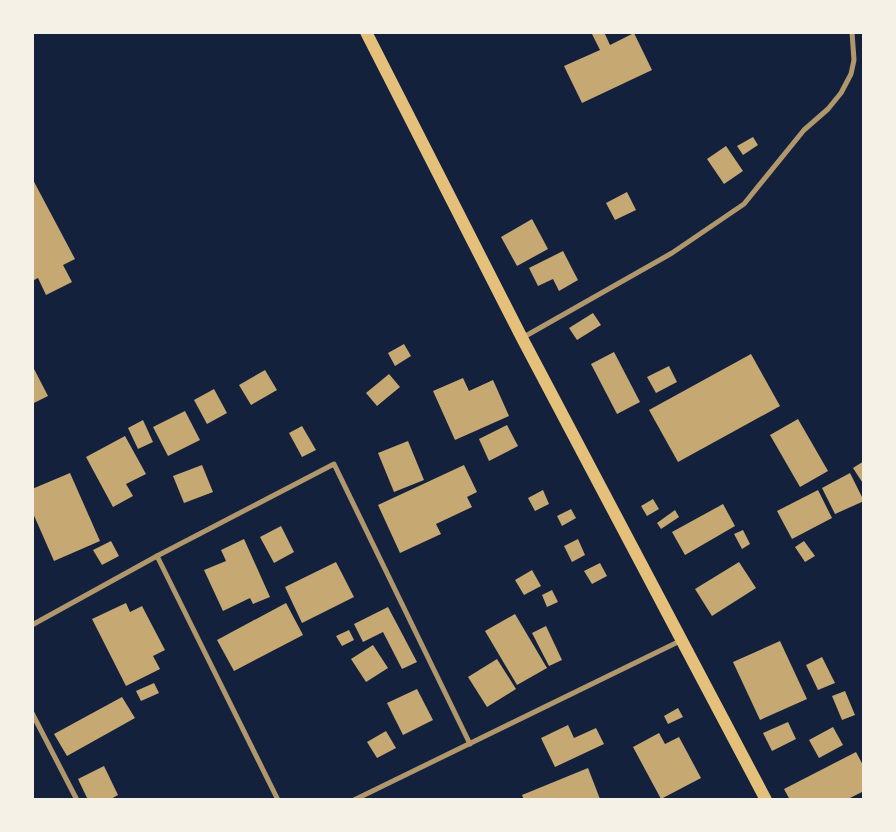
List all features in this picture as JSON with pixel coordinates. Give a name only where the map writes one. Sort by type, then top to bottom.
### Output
[{"type":"main road","points":[[366,32],[522,338],[766,800]]},
{"type":"street","points":[[522,338],[672,254],[744,204],[804,130],[841,93],[851,74],[854,60],[852,32]]},
{"type":"street","points":[[32,626],[157,556],[334,464],[470,744]]},
{"type":"street","points":[[157,556],[278,800]]},
{"type":"street","points":[[354,800],[682,640]]},
{"type":"street","points":[[32,713],[77,800]]},
{"type":"building","points":[[591,32],[604,32],[610,45],[634,33],[652,70],[582,103],[564,66],[600,50]]},
{"type":"building","points":[[753,137],[758,145],[743,155],[737,146]]},
{"type":"building","points":[[726,146],[743,171],[724,184],[707,159]]},
{"type":"building","points":[[32,178],[75,259],[63,265],[72,282],[46,295],[38,278],[32,281]]},
{"type":"building","points":[[627,192],[636,210],[615,220],[606,203]]},
{"type":"building","points":[[532,219],[548,249],[517,266],[501,237]]},
{"type":"building","points":[[563,251],[578,280],[559,291],[553,279],[538,286],[529,268]]},
{"type":"building","points":[[593,313],[601,325],[577,340],[569,328]]},
{"type":"building","points":[[404,344],[411,356],[395,366],[388,353]]},
{"type":"building","points":[[614,352],[640,402],[617,414],[591,364]]},
{"type":"building","points":[[751,354],[780,406],[678,462],[649,410]]},
{"type":"building","points":[[32,365],[48,396],[32,404]]},
{"type":"building","points":[[669,366],[677,382],[656,393],[647,377]]},
{"type":"building","points":[[265,370],[277,390],[251,405],[239,385]]},
{"type":"building","points":[[389,374],[400,387],[377,406],[366,393]]},
{"type":"building","points":[[463,378],[469,391],[493,380],[509,416],[455,440],[433,391]]},
{"type":"building","points":[[214,389],[227,413],[207,424],[194,400]]},
{"type":"building","points":[[185,411],[200,440],[168,456],[153,427]]},
{"type":"building","points":[[798,419],[828,471],[800,487],[770,435]]},
{"type":"building","points":[[143,420],[153,442],[138,449],[128,428]]},
{"type":"building","points":[[507,425],[518,446],[489,461],[479,439]]},
{"type":"building","points":[[302,426],[316,450],[302,457],[289,433]]},
{"type":"building","points":[[125,436],[146,474],[126,484],[133,496],[113,507],[86,457]]},
{"type":"building","points":[[408,441],[424,480],[394,492],[378,453]]},
{"type":"building","points":[[864,461],[864,485],[853,468]]},
{"type":"building","points":[[202,465],[213,492],[184,503],[173,476]]},
{"type":"building","points":[[464,465],[477,492],[467,497],[472,507],[436,524],[441,534],[400,553],[378,505]]},
{"type":"building","points":[[70,473],[100,541],[54,561],[32,511],[32,489]]},
{"type":"building","points":[[850,473],[864,501],[835,514],[822,488]]},
{"type":"building","points":[[543,490],[549,504],[535,511],[528,498]]},
{"type":"building","points":[[818,490],[832,518],[792,539],[777,511]]},
{"type":"building","points":[[653,499],[659,509],[647,516],[641,506]]},
{"type":"building","points":[[723,504],[735,526],[685,555],[672,532]]},
{"type":"building","points":[[571,509],[576,518],[562,526],[557,516]]},
{"type":"building","points":[[675,510],[679,517],[661,529],[657,523]]},
{"type":"building","points":[[281,526],[294,552],[274,563],[260,537]]},
{"type":"building","points":[[743,530],[750,544],[742,549],[734,534]]},
{"type":"building","points":[[244,539],[270,597],[253,604],[250,598],[223,611],[204,570],[226,561],[221,550]]},
{"type":"building","points":[[578,539],[585,555],[572,562],[564,546]]},
{"type":"building","points":[[111,541],[119,556],[102,565],[93,550]]},
{"type":"building","points":[[804,541],[815,556],[805,562],[795,547]]},
{"type":"building","points":[[336,562],[354,597],[302,623],[285,587]]},
{"type":"building","points":[[739,562],[756,588],[712,616],[695,589]]},
{"type":"building","points":[[600,563],[607,576],[592,584],[584,571]]},
{"type":"building","points":[[532,570],[541,586],[524,595],[515,580]]},
{"type":"building","points":[[552,590],[558,602],[547,607],[542,595]]},
{"type":"building","points":[[126,603],[130,612],[142,606],[165,650],[153,656],[160,669],[126,686],[92,619]]},
{"type":"building","points":[[286,603],[303,635],[234,671],[217,640]]},
{"type":"building","points":[[388,607],[417,662],[402,669],[383,632],[363,642],[354,624]]},
{"type":"building","points":[[515,614],[547,668],[517,685],[485,631]]},
{"type":"building","points":[[546,626],[562,660],[549,666],[532,633]]},
{"type":"building","points":[[349,630],[354,640],[342,646],[336,636]]},
{"type":"building","points":[[780,641],[807,699],[760,720],[733,662]]},
{"type":"building","points":[[373,645],[388,668],[366,682],[351,659]]},
{"type":"building","points":[[822,657],[835,683],[818,690],[806,665]]},
{"type":"building","points":[[497,659],[516,689],[487,707],[468,677]]},
{"type":"building","points":[[154,683],[159,693],[141,701],[136,691]]},
{"type":"building","points":[[417,689],[433,720],[403,735],[387,703]]},
{"type":"building","points":[[845,691],[855,715],[842,720],[832,696]]},
{"type":"building","points":[[122,697],[135,718],[67,756],[54,734]]},
{"type":"building","points":[[678,708],[683,717],[668,724],[664,716]]},
{"type":"building","points":[[788,722],[796,739],[772,751],[763,733]]},
{"type":"building","points":[[568,725],[574,738],[596,728],[604,744],[555,767],[541,738]]},
{"type":"building","points":[[833,727],[843,745],[819,758],[809,740]]},
{"type":"building","points":[[386,731],[396,748],[377,758],[367,742]]},
{"type":"building","points":[[659,733],[665,744],[679,737],[701,778],[661,799],[633,747]]},
{"type":"building","points":[[856,752],[864,767],[864,791],[846,800],[790,800],[784,789]]},
{"type":"building","points":[[104,766],[118,795],[109,800],[88,800],[78,779]]},
{"type":"building","points":[[588,768],[600,799],[524,800],[522,795]]}]
